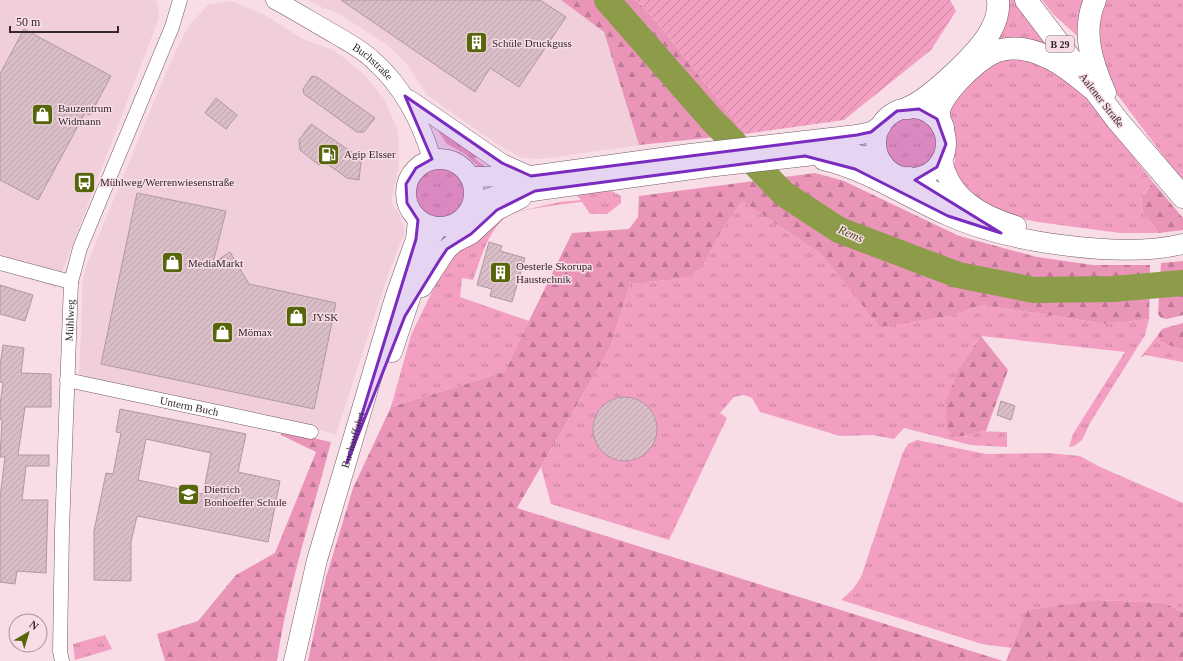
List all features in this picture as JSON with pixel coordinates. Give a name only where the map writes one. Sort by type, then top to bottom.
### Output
[{"type":"main road","points":[[470,177],[533,183],[707,167],[793,152],[871,132],[881,126],[893,114],[918,104],[934,92],[986,39],[998,13],[998,0]]},
{"type":"main road","name":"Aalener Straße","points":[[1026,0],[1118,121],[1183,197]]},
{"type":"main road","points":[[1095,0],[1090,11],[1088,31],[1090,50],[1096,72],[1118,121]]},
{"type":"main road","points":[[471,208],[474,192],[470,177],[464,168],[454,162],[443,158],[432,159],[416,168],[406,184],[407,203],[411,212],[418,220],[437,228],[448,227],[457,223],[471,208],[485,200],[533,183],[690,154],[841,152],[858,154],[882,162],[890,170],[899,175],[917,177],[931,172],[942,159],[946,144],[943,127],[938,114],[942,103],[952,88],[981,59],[993,53],[1005,49],[1020,49],[1048,57],[1071,71],[1093,89]]},
{"type":"main road","points":[[908,108],[919,109],[929,113],[937,119],[943,127]]},
{"type":"main road","points":[[881,126],[877,144],[882,162]]},
{"type":"main road","points":[[793,152],[855,169],[954,218],[983,229],[1048,242],[1099,248],[1157,248],[1183,244]]},
{"type":"main road","points":[[942,159],[945,173],[951,184],[965,201],[984,214],[1015,226],[1088,237],[1183,237]]},
{"type":"main road","points":[[909,177],[935,192],[969,216],[1001,233]]},
{"type":"main road","points":[[405,316],[447,249],[455,242],[472,234],[497,210],[533,183]]},
{"type":"main road","name":"Buchauffahrt","points":[[294,661],[317,560],[361,423],[396,298],[416,239],[418,220]]},
{"type":"main road","points":[[361,423],[405,316],[428,244],[437,228]]},
{"type":"street","name":"Mühlweg","points":[[62,661],[60,651],[61,572],[71,282],[80,248],[172,27],[180,0]]},
{"type":"street","name":"Buchstraße","points":[[275,0],[357,48],[373,60],[405,96],[421,127],[432,159]]},
{"type":"street","points":[[405,96],[533,183]]},
{"type":"street","points":[[0,263],[71,282]]},
{"type":"street","name":"Unterm Buch","points":[[67,380],[311,432]]},
{"type":"highlighted area","points":[[405,96],[502,163],[531,176],[857,135],[871,132],[897,111],[919,109],[937,119],[946,144],[937,167],[915,180],[1001,233],[948,216],[855,169],[805,156],[535,191],[497,210],[471,234],[447,249],[405,316],[347,463],[416,239],[418,220],[407,203],[406,184],[416,168],[432,159]]},
{"type":"shaded area","points":[[0,0],[156,0],[158,7],[159,18],[56,288],[0,269]]},
{"type":"shaded area","points":[[308,0],[561,0],[604,32],[639,145],[541,159],[522,158],[494,142],[428,96],[405,62],[387,45],[338,13],[323,8]]},
{"type":"shaded area","points":[[231,1],[263,14],[303,39],[335,51],[363,73],[385,100],[398,131],[399,164],[391,202],[400,215],[405,232],[390,269],[336,434],[79,375],[82,285],[85,269],[170,63],[189,25],[208,5]]},
{"type":"green space","points":[[561,0],[636,0],[656,21],[745,134],[639,145],[604,32]]},
{"type":"green space","points":[[636,0],[950,0],[956,11],[931,50],[844,120],[745,134],[656,21]]},
{"type":"green space","points":[[1005,0],[1018,0],[1056,49],[992,45]]},
{"type":"green space","points":[[1042,0],[1091,0],[1084,42],[1053,14]]},
{"type":"green space","points":[[1106,0],[1183,0],[1183,182],[1113,89],[1095,47],[1099,9]]},
{"type":"green space","points":[[1031,58],[1069,78],[1094,106],[1153,182],[1143,195],[1143,212],[1159,233],[1120,233],[1038,222],[1004,215],[983,205],[958,180],[954,170],[956,138],[950,113],[954,95],[991,61]]},
{"type":"green space","points":[[912,115],[922,117],[931,123],[937,132],[939,142],[937,152],[931,161],[922,167],[912,169],[902,167],[893,161],[887,152],[885,142],[887,132],[893,123],[902,117]]},
{"type":"green space","points":[[440,128],[479,154],[475,159],[492,172],[480,168],[465,154],[447,144],[438,131]]},
{"type":"green space","points":[[433,167],[443,167],[453,171],[460,178],[464,188],[464,198],[460,208],[453,215],[443,219],[433,219],[423,215],[416,208],[412,198],[412,188],[416,178],[423,171]]},
{"type":"green space","points":[[815,173],[844,181],[959,236],[1037,257],[1093,265],[1150,265],[1149,319],[1106,324],[983,305],[950,316],[880,327],[821,254],[742,201],[719,235],[702,268],[687,278],[630,284],[610,348],[517,508],[1003,661],[308,661],[325,581],[353,488],[391,407],[504,372],[572,233],[629,229],[638,217],[639,196]]},
{"type":"green space","points":[[1153,182],[1183,218],[1183,230],[1159,233],[1143,212],[1143,196]]},
{"type":"green space","points":[[602,186],[621,196],[621,203],[607,214],[590,214],[582,202],[531,209],[507,216],[500,222],[490,237],[473,280],[462,278],[460,297],[529,321],[504,372],[391,407],[411,335],[447,261],[460,247],[504,215],[559,202],[581,200],[577,196],[590,188]]},
{"type":"green space","points":[[742,201],[821,254],[880,326],[950,316],[983,305],[1106,324],[1149,319],[1145,335],[1090,423],[1082,440],[1074,446],[1069,447],[1073,434],[1125,352],[981,336],[960,367],[964,437],[976,431],[1007,432],[1007,447],[971,445],[904,428],[894,439],[872,435],[840,436],[760,412],[752,398],[744,395],[734,397],[720,413],[727,418],[669,540],[551,504],[541,467],[610,348],[630,284],[687,278],[702,268],[719,235]]},
{"type":"green space","points":[[1183,261],[1183,315],[1167,319],[1161,318],[1158,314],[1161,263]]},
{"type":"green space","points":[[1183,323],[1183,350],[1160,342],[1158,335],[1162,329]]},
{"type":"green space","points":[[1158,335],[1160,342],[1183,350],[1183,362],[1145,355],[1140,358]]},
{"type":"green space","points":[[981,336],[1008,370],[986,431],[965,436],[957,436],[947,429],[946,401],[960,367]]},
{"type":"green space","points":[[282,431],[331,442],[287,605],[277,661],[165,661],[157,634],[198,621],[236,575],[275,553],[316,452],[281,435]]},
{"type":"green space","points":[[917,440],[986,454],[1048,453],[1080,456],[1100,467],[1183,503],[1183,613],[1165,603],[1099,600],[1028,610],[1011,648],[982,644],[841,600],[853,589],[861,577],[903,452],[908,444]]},
{"type":"green space","points":[[1098,600],[1165,603],[1183,613],[1183,661],[1006,661],[1027,610]]},
{"type":"green space","points":[[105,635],[112,649],[75,660],[73,644]]},
{"type":"building","name":"Schüle Druckguss","points":[[341,0],[540,0],[566,17],[519,87],[490,68],[475,92]]},
{"type":"building","name":"Bauzentrum Widmann","points":[[24,29],[111,76],[90,115],[85,113],[38,200],[0,180],[0,74]]},
{"type":"building","points":[[312,76],[317,77],[375,118],[364,132],[357,132],[304,94],[303,89]]},
{"type":"building","points":[[216,98],[237,115],[226,129],[205,113]]},
{"type":"building","name":"Agip Elsser","points":[[311,124],[360,158],[359,180],[347,178],[323,161],[319,165],[300,150],[299,140]]},
{"type":"building","points":[[137,193],[226,211],[213,263],[230,252],[249,284],[336,303],[314,409],[101,364]]},
{"type":"building","name":"Oesterle Skorupa Haustechnik","points":[[489,242],[502,246],[500,251],[525,258],[512,302],[490,296],[492,289],[477,285]]},
{"type":"building","points":[[0,285],[33,295],[25,321],[0,314]]},
{"type":"building","points":[[3,345],[24,348],[21,373],[51,374],[51,407],[25,407],[18,455],[49,455],[49,466],[26,466],[22,500],[48,500],[46,573],[17,571],[15,584],[0,582],[0,498],[5,457],[0,457],[2,420],[0,419],[0,405],[3,383],[0,382],[0,366]]},
{"type":"building","points":[[625,397],[643,403],[651,411],[657,429],[651,447],[643,455],[625,461],[607,455],[599,447],[593,429],[599,411],[607,403]]},
{"type":"building","points":[[1001,401],[1015,406],[1011,420],[997,415]]},
{"type":"building","name":"Dietrich Bonhoeffer Schule","points":[[120,409],[246,434],[238,472],[280,481],[268,542],[137,516],[131,542],[131,581],[94,580],[94,531],[106,473],[113,474],[121,433],[116,432]],"holes":[[[146,439],[211,453],[203,494],[138,480]]]},
{"type":"waterway","name":"Rems","points":[[607,0],[711,119],[784,194],[839,230],[958,275],[1034,290],[1113,289],[1183,283]]},
{"type":"place","name":"Schüle Druckguss","points":[[476,43]]},
{"type":"place","name":"Bauzentrum Widmann","points":[[42,114]]},
{"type":"place","name":"Agip Elsser","points":[[329,154]]},
{"type":"place","name":"Mühlweg/Werrenwiesenstraße","points":[[85,182]]},
{"type":"place","name":"MediaMarkt","points":[[173,263]]},
{"type":"place","name":"Oesterle Skorupa Haustechnik","points":[[501,272]]},
{"type":"place","name":"JYSK","points":[[297,317]]},
{"type":"place","name":"Mömax","points":[[222,332]]},
{"type":"place","name":"Dietrich Bonhoeffer Schule","points":[[189,495]]}]
